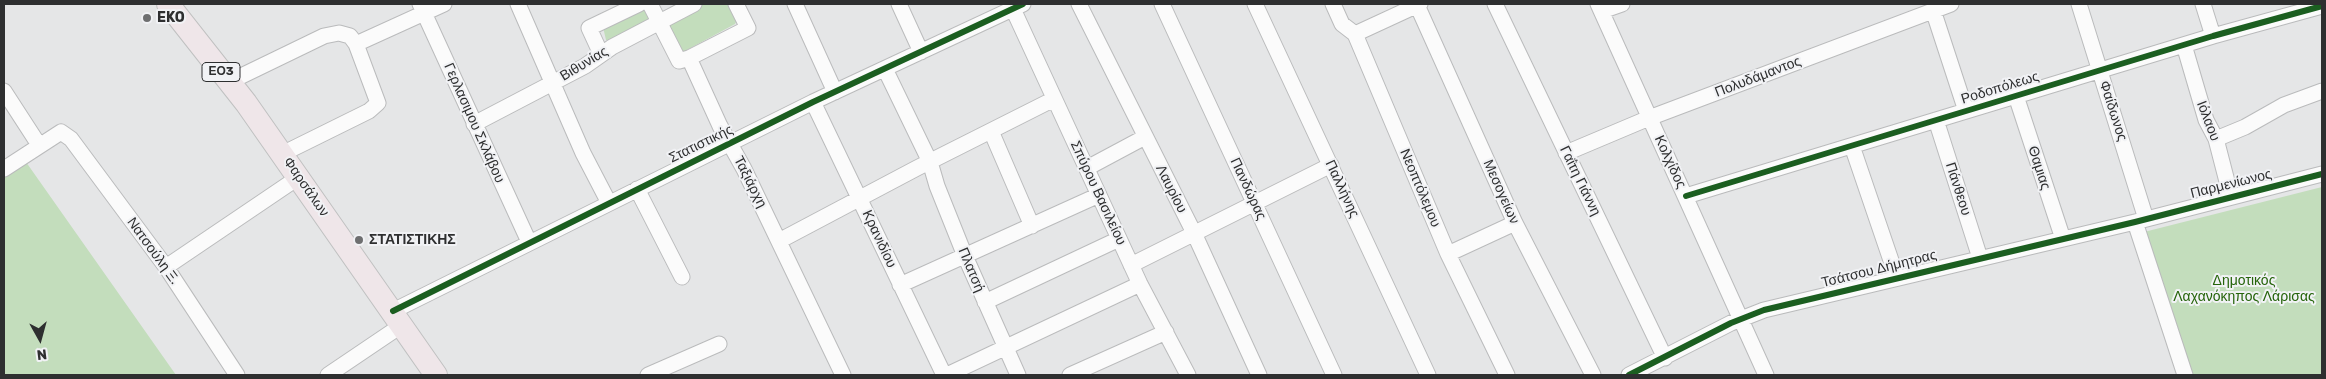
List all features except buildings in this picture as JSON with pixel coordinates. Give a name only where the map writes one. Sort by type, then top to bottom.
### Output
[{"type":"main road","name":"Φαρσάλων","points":[[168,4],[229,82],[299,177],[436,375]]},
{"type":"street","points":[[356,44],[423,8],[444,4]]},
{"type":"street","points":[[518,4],[554,82],[583,153],[609,203]]},
{"type":"street","points":[[601,54],[589,28],[639,4]]},
{"type":"street","points":[[650,4],[679,61],[689,58],[748,28],[736,4]]},
{"type":"street","name":"Βιθυνίας","points":[[474,124],[585,66],[601,54],[694,4]]},
{"type":"street","points":[[795,4],[835,92]]},
{"type":"street","points":[[899,4],[921,52]]},
{"type":"street","name":"Λαυρίου","points":[[1079,4],[1194,233],[1259,375]]},
{"type":"street","name":"Πανδώρας","points":[[1162,4],[1334,375]]},
{"type":"street","name":"Παλλήνης","points":[[1255,4],[1428,375]]},
{"type":"street","name":"Νεοπτόλεμου","points":[[1333,4],[1342,24],[1355,34],[1448,254],[1507,375]]},
{"type":"street","points":[[1355,34],[1419,4]]},
{"type":"street","name":"Μεσογείων","points":[[1419,4],[1515,223],[1593,375]]},
{"type":"street","name":"Γαΐτη Γιάννη","points":[[1494,4],[1665,358]]},
{"type":"street","points":[[1600,7],[1622,4]]},
{"type":"street","name":"Πολυδάμαντος","points":[[1566,153],[1649,118],[1951,4]]},
{"type":"street","name":"Φαίδωνος","points":[[2079,4],[2100,71],[2185,375]]},
{"type":"street","points":[[2204,4],[2212,36]]},
{"type":"street","name":"Ροδοπόλεως","points":[[1686,196],[2184,45],[2285,10],[2322,6]]},
{"type":"street","name":"Κολχίδος","points":[[1600,7],[1766,375]]},
{"type":"street","name":"Γερλασιμου Σκλάβου","points":[[423,8],[529,242]]},
{"type":"street","name":"Στατιστικής","points":[[328,375],[397,318],[529,242],[1008,8]]},
{"type":"street","name":"Σπύρου Βασιλείου","points":[[1008,8],[1054,99],[1140,284],[1188,375]]},
{"type":"street","points":[[1933,10],[1966,111]]},
{"type":"street","points":[[229,82],[324,36],[339,33],[350,36],[356,44],[378,103],[369,111],[282,154]]},
{"type":"street","name":"Ιόλαου","points":[[2184,45],[2206,120],[2216,139],[2231,197]]},
{"type":"street","name":"Ταξιάρχη","points":[[689,58],[843,375]]},
{"type":"street","name":"Πλατσή","points":[[885,69],[930,162],[937,186],[985,302],[1018,375]]},
{"type":"street","points":[[2216,139],[2245,127],[2284,105],[2322,91]]},
{"type":"street","points":[[4,93],[39,145],[4,169]]},
{"type":"street","name":"Θαμιας","points":[[2016,96],[2063,239]]},
{"type":"street","points":[[779,240],[1054,99]]},
{"type":"street","name":"Κρανιδίου","points":[[813,102],[900,285],[946,375]]},
{"type":"street","name":"Πάνθεου","points":[[1936,120],[1980,258]]},
{"type":"street","points":[[991,131],[1032,226]]},
{"type":"street","name":"Νατσούλη Ξ.","points":[[39,145],[61,132],[71,139],[166,267],[237,375]]},
{"type":"street","points":[[1087,168],[1145,137]]},
{"type":"street","points":[[1852,146],[1897,278]]},
{"type":"street","points":[[1131,265],[1331,165]]},
{"type":"street","name":"Παρμενίωνος","points":[[2141,221],[2322,174]]},
{"type":"street","points":[[166,267],[299,177]]},
{"type":"street","points":[[637,189],[682,277]]},
{"type":"street","points":[[900,285],[1099,194]]},
{"type":"street","name":"Τσάτσου Δήμητρας","points":[[1632,375],[1741,318],[1764,310],[2141,221]]},
{"type":"street","points":[[1448,254],[1515,223]]},
{"type":"street","points":[[985,302],[1120,239]]},
{"type":"street","points":[[946,375],[1140,284]]},
{"type":"street","points":[[1070,375],[1166,332]]},
{"type":"street","points":[[648,375],[719,344]]},
{"type":"green space","points":[[704,4],[728,4],[737,20],[735,24],[685,51],[681,51],[669,27],[669,22]]},
{"type":"green space","points":[[645,9],[652,18],[609,41],[606,40],[603,27]]},
{"type":"green space","points":[[26,162],[176,375],[4,375],[4,177]]},
{"type":"green space","name":"Δημοτικός Λαχανόκηπος Λάρισας","points":[[2322,187],[2322,375],[2189,375],[2144,232]]},
{"type":"cycle path","points":[[393,311],[813,102],[1023,4]]},
{"type":"cycle path","points":[[1686,196],[2213,36],[2322,6]]},
{"type":"cycle path","points":[[1629,375],[1731,323],[1764,310],[2135,222],[2322,174]]},
{"type":"place","name":"EKO","points":[[147,18]]},
{"type":"place","name":"ΣΤΑΤΙΣΤΙΚΗΣ","points":[[359,240]]}]
